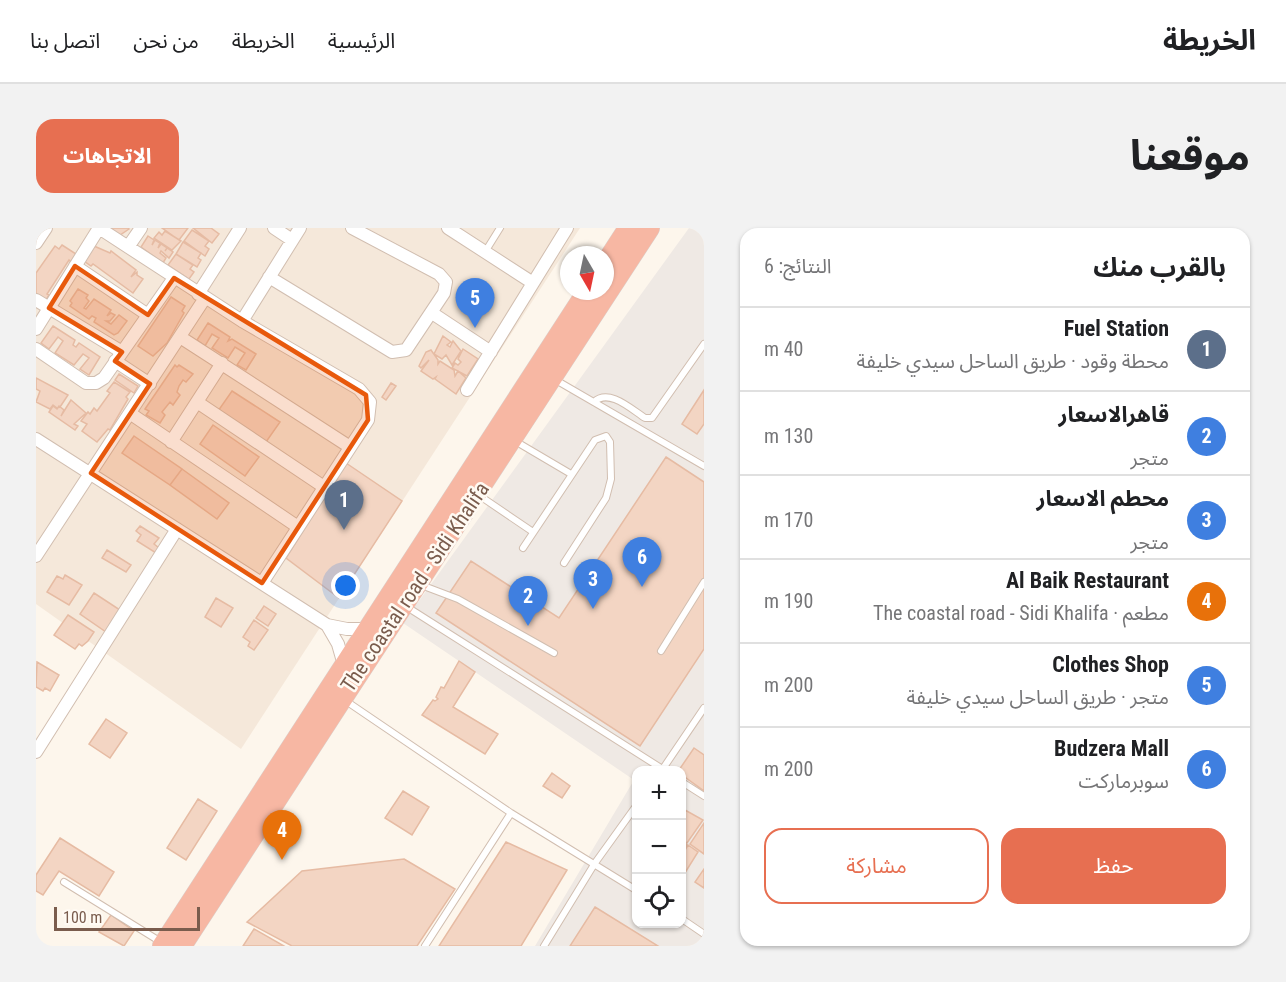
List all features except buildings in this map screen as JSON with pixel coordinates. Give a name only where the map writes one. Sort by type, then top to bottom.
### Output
[{"type":"highway","points":[[614,251],[629,228]]},
{"type":"highway","name":"The coastal road - Sidi Khalifa","points":[[169,945],[341,698],[401,604],[477,494],[649,228]]},
{"type":"highway","points":[[169,945],[367,629],[582,300]]},
{"type":"street","points":[[36,243],[46,228]]},
{"type":"street","points":[[36,329],[99,228],[201,296],[366,395],[371,411],[368,420],[262,583]]},
{"type":"street","points":[[128,247],[141,228]]},
{"type":"street","points":[[36,556],[180,337],[240,228]]},
{"type":"street","points":[[274,228],[292,240]]},
{"type":"street","points":[[242,321],[300,228]]},
{"type":"street","points":[[269,278],[396,353],[409,347],[446,288],[443,277],[352,228]]},
{"type":"street","points":[[448,228],[533,283]]},
{"type":"street","points":[[467,390],[567,228]]},
{"type":"street","points":[[75,266],[148,315]]},
{"type":"street","points":[[36,350],[91,384],[100,381],[174,278]]},
{"type":"street","points":[[36,300],[119,356],[150,384]]},
{"type":"street","points":[[432,313],[491,352]]},
{"type":"street","points":[[180,337],[351,447]]},
{"type":"street","points":[[171,442],[222,363]]},
{"type":"street","points":[[197,402],[324,486]]},
{"type":"street","points":[[131,414],[298,527]]},
{"type":"street","points":[[36,439],[327,625],[347,629],[367,629]]},
{"type":"street","points":[[36,752],[177,529]]},
{"type":"street","points":[[327,625],[338,644],[344,665]]},
{"type":"lane","points":[[484,252],[500,228]]},
{"type":"lane","points":[[594,402],[599,397],[609,397],[645,418],[652,418],[704,344]]},
{"type":"lane","points":[[552,377],[704,466]]},
{"type":"lane","points":[[523,548],[598,437],[609,438],[611,479],[606,498],[564,563]]},
{"type":"lane","points":[[512,439],[572,474]]},
{"type":"lane","points":[[477,494],[533,532]]},
{"type":"lane","points":[[416,582],[458,599],[554,653]]},
{"type":"lane","points":[[661,651],[704,582]]},
{"type":"lane","points":[[401,604],[657,766]]},
{"type":"lane","points":[[341,698],[511,813],[632,887]]},
{"type":"lane","points":[[666,766],[704,708]]},
{"type":"lane","points":[[686,785],[704,796]]},
{"type":"lane","points":[[544,946],[595,863],[632,812]]},
{"type":"lane","points":[[425,946],[511,813]]},
{"type":"lane","points":[[64,882],[169,945]]},
{"type":"lane","points":[[686,922],[704,934]]},
{"type":"highlighted area","points":[[75,266],[148,315],[174,278],[366,395],[368,420],[262,583],[91,473],[150,384],[115,361],[122,352],[49,308]]},
{"type":"shaded area","points":[[36,228],[580,228],[568,246],[560,246],[560,259],[241,749],[36,604]]},
{"type":"shaded area","points":[[689,228],[704,228],[704,946],[535,946],[632,783],[632,928],[686,928],[686,766],[632,766],[632,779],[403,623]]},
{"type":"place","name":"Clothes Shop","points":[[475,328]]},
{"type":"place","name":"Fuel Station","points":[[344,530]]},
{"type":"place","name":"Budzera Mall","points":[[642,587]]},
{"type":"place","name":"محطم الاسعار","points":[[593,609]]},
{"type":"place","name":"قاهرالاسعار","points":[[528,626]]},
{"type":"place","name":"Al Baik Restaurant","points":[[282,860]]}]
